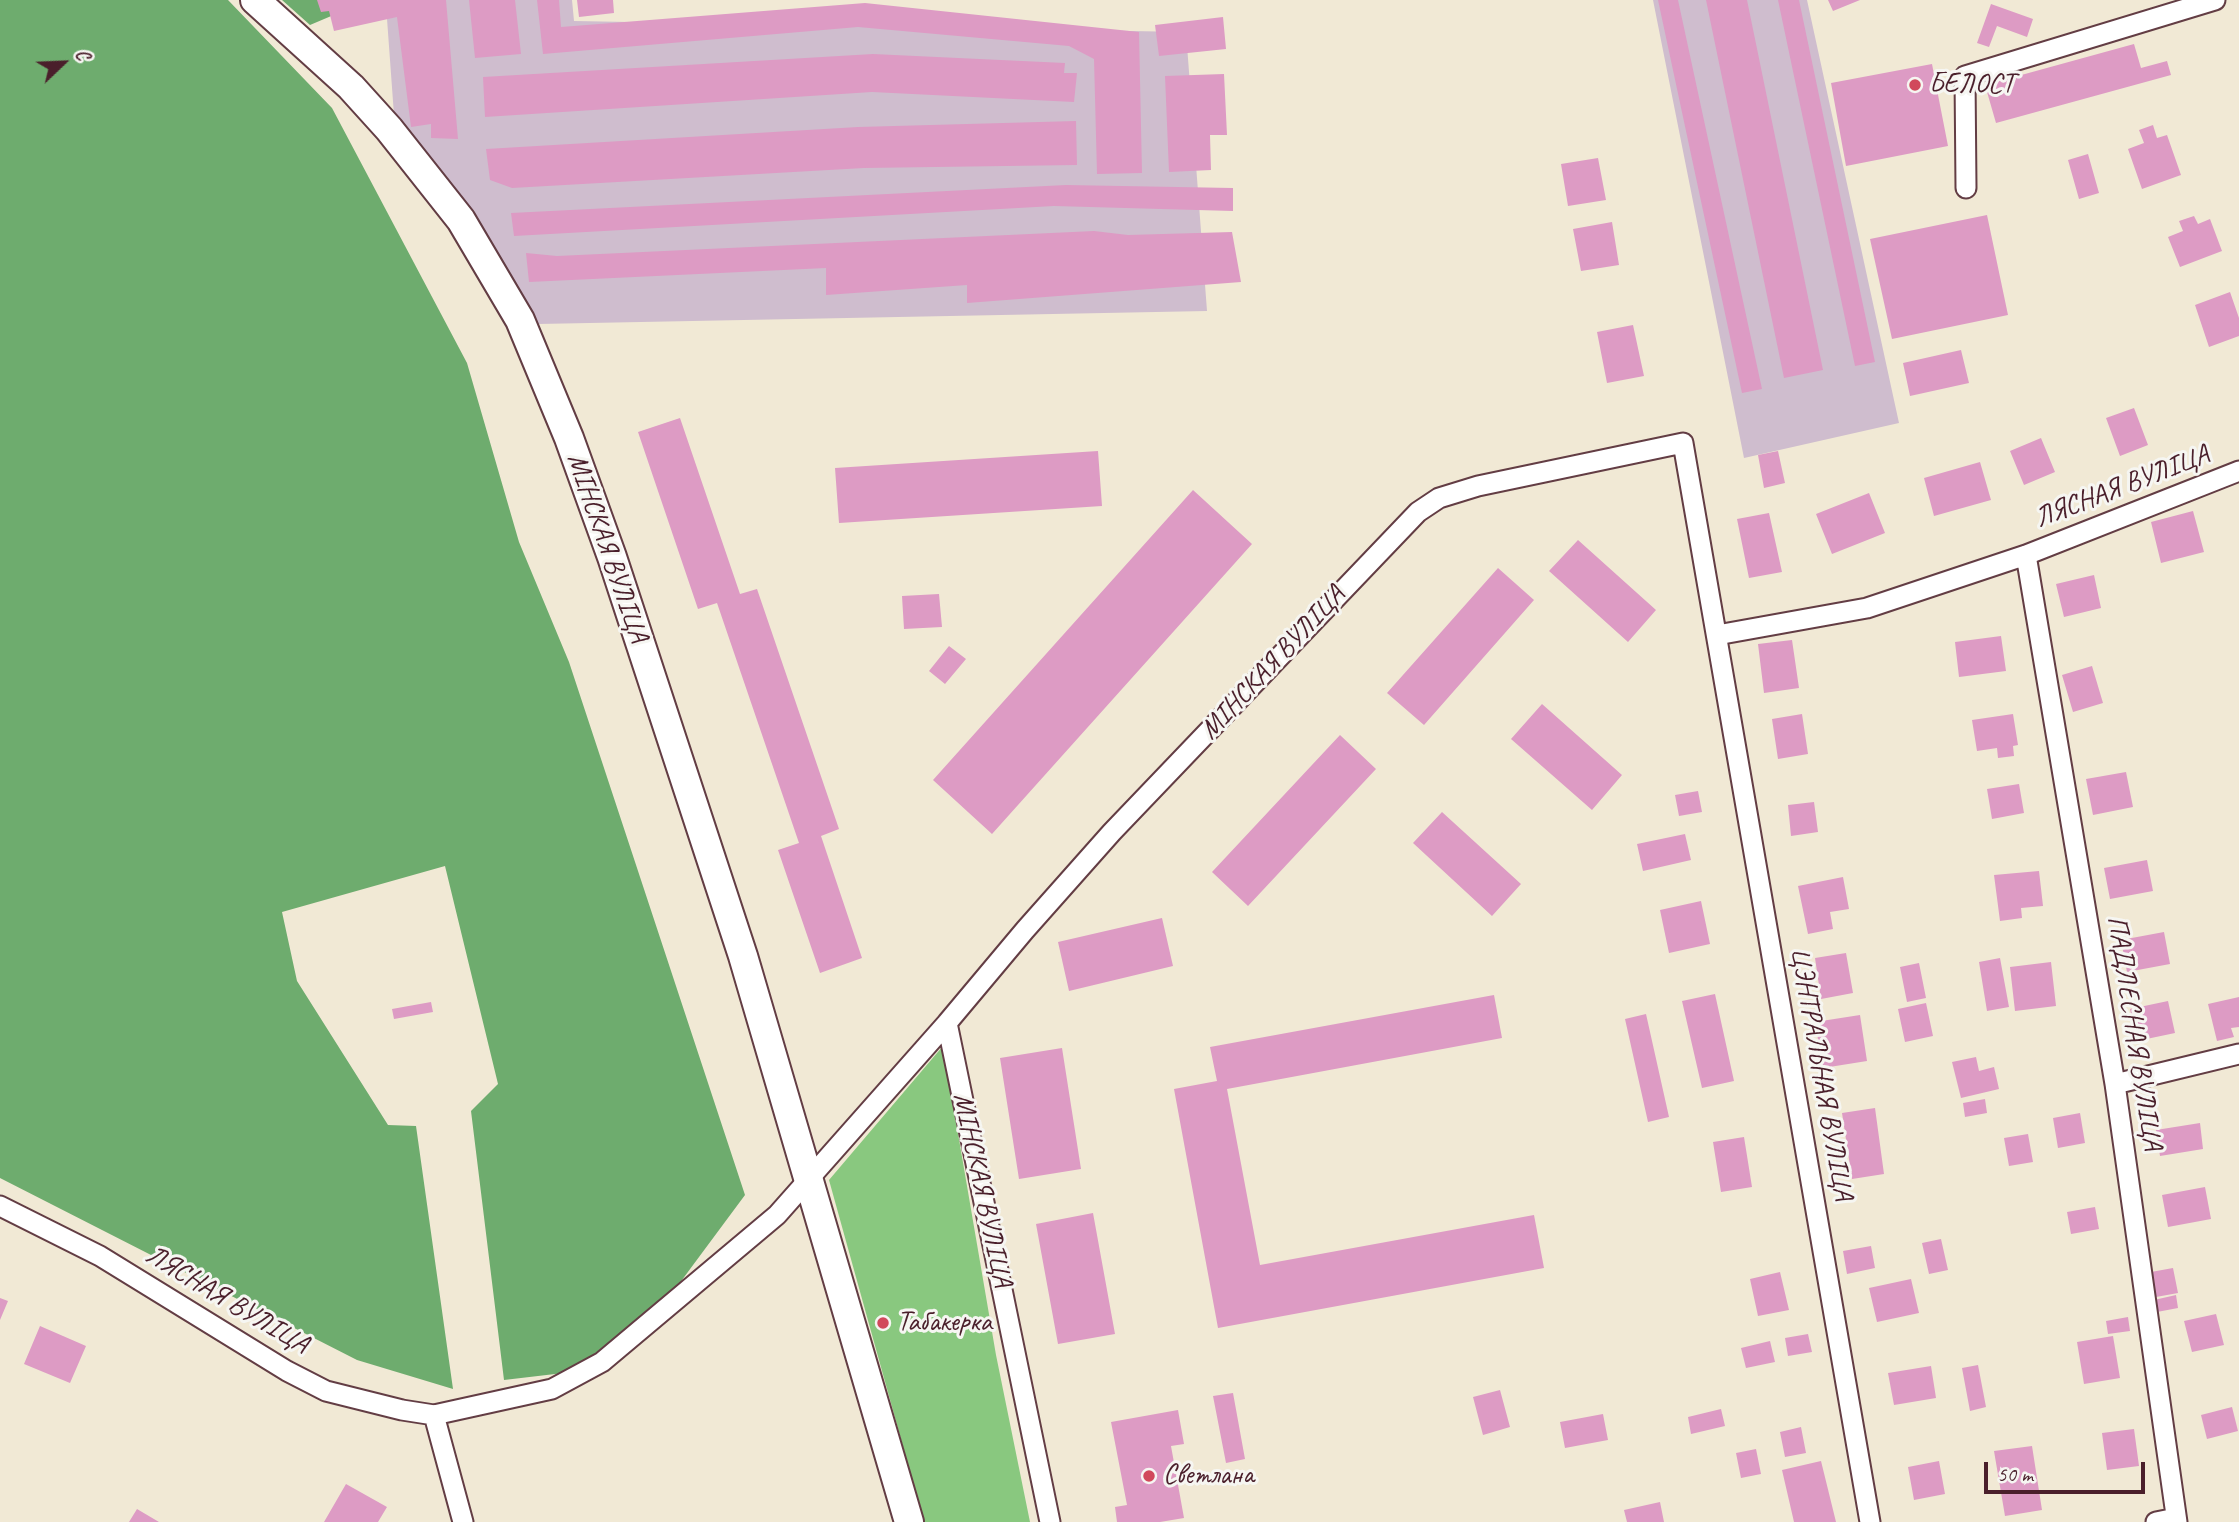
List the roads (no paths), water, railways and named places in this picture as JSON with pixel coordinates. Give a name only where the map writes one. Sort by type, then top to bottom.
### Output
[{"type":"main road","name":"МІНСКАЯ ВУЛІЦА","points":[[255,0],[351,87],[389,129],[461,220],[520,320],[569,438],[612,557],[743,956],[909,1522]]},
{"type":"street","points":[[1966,188],[1965,76],[2216,0]]},
{"type":"street","name":"МІНСКАЯ ВУЛІЦА","points":[[809,1178],[1112,832],[1418,512],[1439,498],[1478,486],[1683,443]]},
{"type":"street","name":"ЦЭНТРАЛЬНАЯ ВУЛІЦА","points":[[1683,443],[1870,1522]]},
{"type":"street","name":"ЛЯСНАЯ ВУЛІЦА","points":[[2026,555],[2239,471]]},
{"type":"street","points":[[1717,635],[1867,608],[2026,555]]},
{"type":"street","name":"ПАДЛЕСНАЯ ВУЛІЦА","points":[[2026,555],[2115,1084],[2176,1520]]},
{"type":"street","name":"МІНСКАЯ ВУЛІЦА","points":[[947,1023],[1050,1522]]},
{"type":"street","points":[[2115,1084],[2239,1054]]},
{"type":"street","points":[[463,1522],[434,1415],[552,1390],[602,1362],[777,1215],[809,1178]]},
{"type":"street","name":"ЛЯСНАЯ ВУЛІЦА","points":[[0,1206],[100,1256],[287,1371],[326,1391],[434,1415]]},
{"type":"street","points":[[2156,1522],[2176,1520]]},
{"type":"place","name":"БЕЛОСТ","points":[[1915,85]]},
{"type":"place","name":"Табакерка","points":[[883,1323]]},
{"type":"place","name":"Светлана","points":[[1149,1476]]}]
